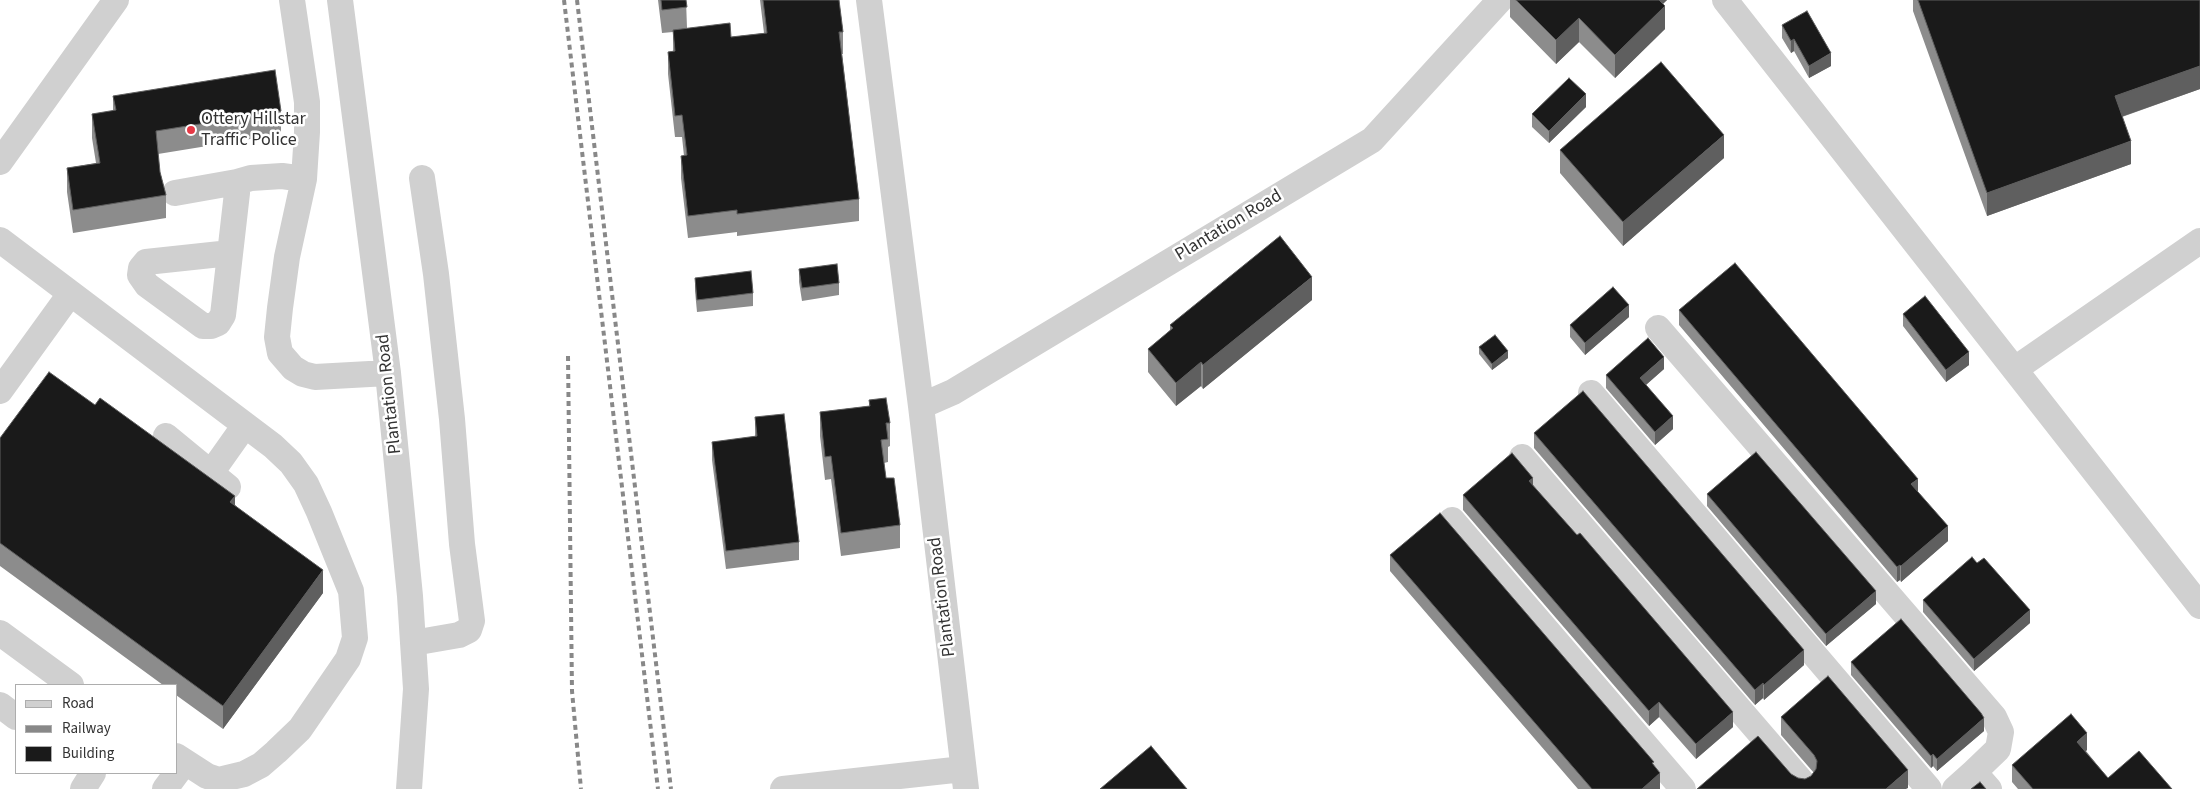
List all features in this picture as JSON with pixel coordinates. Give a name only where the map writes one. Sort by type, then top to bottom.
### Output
[{"type":"street","points":[[0,162],[116,0]]},
{"type":"street","points":[[292,0],[307,102],[304,179],[287,257],[277,336],[280,353],[293,368],[303,374],[315,377],[388,373]]},
{"type":"street","name":"Plantation Road","points":[[340,0],[388,373],[413,643],[416,689],[409,789]]},
{"type":"street","name":"Plantation Road","points":[[869,0],[921,406],[965,779]]},
{"type":"street","name":"Plantation Road","points":[[921,406],[953,392],[1372,140],[1500,0]]},
{"type":"street","points":[[1725,0],[2200,606]]},
{"type":"street","points":[[175,193],[251,178],[282,176],[304,179]]},
{"type":"street","points":[[413,643],[459,636],[469,630],[472,621],[462,544],[452,419],[436,274],[422,178]]},
{"type":"street","points":[[230,253],[237,182]]},
{"type":"street","points":[[0,240],[273,446],[291,463],[306,484],[351,591],[355,638],[348,659],[300,729],[261,766],[244,774],[218,780],[206,776],[181,759]]},
{"type":"street","points":[[2015,370],[2200,241]]},
{"type":"street","points":[[2,388],[70,294]]},
{"type":"street","points":[[1658,328],[1994,717],[2001,732],[1998,749],[1982,780],[1954,789]]},
{"type":"street","points":[[1591,393],[1929,789]]},
{"type":"street","points":[[166,436],[220,480],[245,425]]},
{"type":"street","points":[[1522,457],[1802,782]]},
{"type":"street","points":[[1452,520],[1683,789]]},
{"type":"street","points":[[0,633],[70,684]]},
{"type":"street","points":[[0,704],[15,715]]},
{"type":"street","points":[[83,789],[92,774]]},
{"type":"street","points":[[165,789],[173,774]]},
{"type":"street","points":[[783,789],[965,779]]},
{"type":"building","points":[[661,0],[686,0],[687,7],[662,10]]},
{"type":"building","points":[[763,0],[839,0],[843,32],[839,32],[859,199],[737,214],[737,210],[688,216],[681,156],[687,155],[682,115],[675,116],[668,52],[675,51],[673,30],[730,23],[731,37],[767,33]]},
{"type":"building","points":[[1516,0],[1659,0],[1665,6],[1615,55],[1579,18],[1556,40]]},
{"type":"building","points":[[1918,0],[2200,0],[2200,66],[2115,96],[2131,141],[1987,193]]},
{"type":"building","points":[[1807,11],[1831,53],[1809,66],[1794,39],[1791,41],[1782,25]]},
{"type":"building","points":[[1661,62],[1724,135],[1623,222],[1560,150]]},
{"type":"building","points":[[275,70],[281,111],[156,131],[160,172],[166,195],[73,210],[67,168],[100,163],[92,114],[116,110],[113,96]]},
{"type":"building","points":[[1569,78],[1586,94],[1549,131],[1532,114]]},
{"type":"building","points":[[1280,236],[1312,277],[1203,365],[1201,362],[1176,383],[1148,349],[1173,328],[1170,325]]},
{"type":"building","points":[[1735,263],[1918,479],[1911,484],[1948,526],[1901,566],[1897,567],[1679,310]]},
{"type":"building","points":[[837,264],[839,283],[802,288],[799,269]]},
{"type":"building","points":[[751,271],[753,293],[697,300],[695,278]]},
{"type":"building","points":[[1613,287],[1629,305],[1585,343],[1570,325]]},
{"type":"building","points":[[1925,296],[1969,352],[1946,370],[1903,314]]},
{"type":"building","points":[[1495,335],[1508,351],[1492,364],[1479,347]]},
{"type":"building","points":[[1648,338],[1664,357],[1640,378],[1673,416],[1655,432],[1606,375]]},
{"type":"building","points":[[49,372],[95,405],[100,398],[235,496],[230,502],[323,570],[223,706],[0,543],[0,438]]},
{"type":"building","points":[[1583,391],[1804,650],[1764,685],[1763,683],[1755,690],[1534,433]]},
{"type":"building","points":[[886,398],[890,423],[886,423],[888,439],[881,440],[886,478],[894,478],[900,525],[841,533],[831,456],[825,457],[820,412],[870,406],[869,400]]},
{"type":"building","points":[[784,414],[799,542],[726,551],[712,442],[757,436],[755,417]]},
{"type":"building","points":[[1756,452],[1876,591],[1826,634],[1707,494]]},
{"type":"building","points":[[1512,453],[1533,478],[1529,481],[1577,535],[1580,533],[1733,712],[1696,744],[1659,702],[1649,711],[1463,495]]},
{"type":"building","points":[[1440,513],[1654,762],[1652,763],[1660,773],[1642,789],[1592,789],[1390,555]]},
{"type":"building","points":[[1972,557],[1977,563],[1984,558],[2030,610],[1974,659],[1923,600]]},
{"type":"building","points":[[1901,619],[1984,718],[1937,759],[1933,754],[1931,756],[1851,662]]},
{"type":"building","points":[[1828,676],[1908,770],[1886,789],[1697,789],[1758,736],[1791,774],[1805,779],[1811,776],[1816,769],[1817,761],[1814,755],[1781,717]]},
{"type":"building","points":[[2071,714],[2087,733],[2077,742],[2108,778],[2139,751],[2172,789],[2033,789],[2012,765]]},
{"type":"building","points":[[1151,746],[1187,789],[1100,789]]},
{"type":"building","points":[[1980,782],[1986,789],[1971,789]]},
{"type":"railway","points":[[564,0],[658,789]]},
{"type":"railway","points":[[577,0],[671,789]]},
{"type":"railway","points":[[568,356],[572,691],[581,789]]},
{"type":"place","name":"Ottery Hillstar Traffic Police","points":[[191,130]]}]
